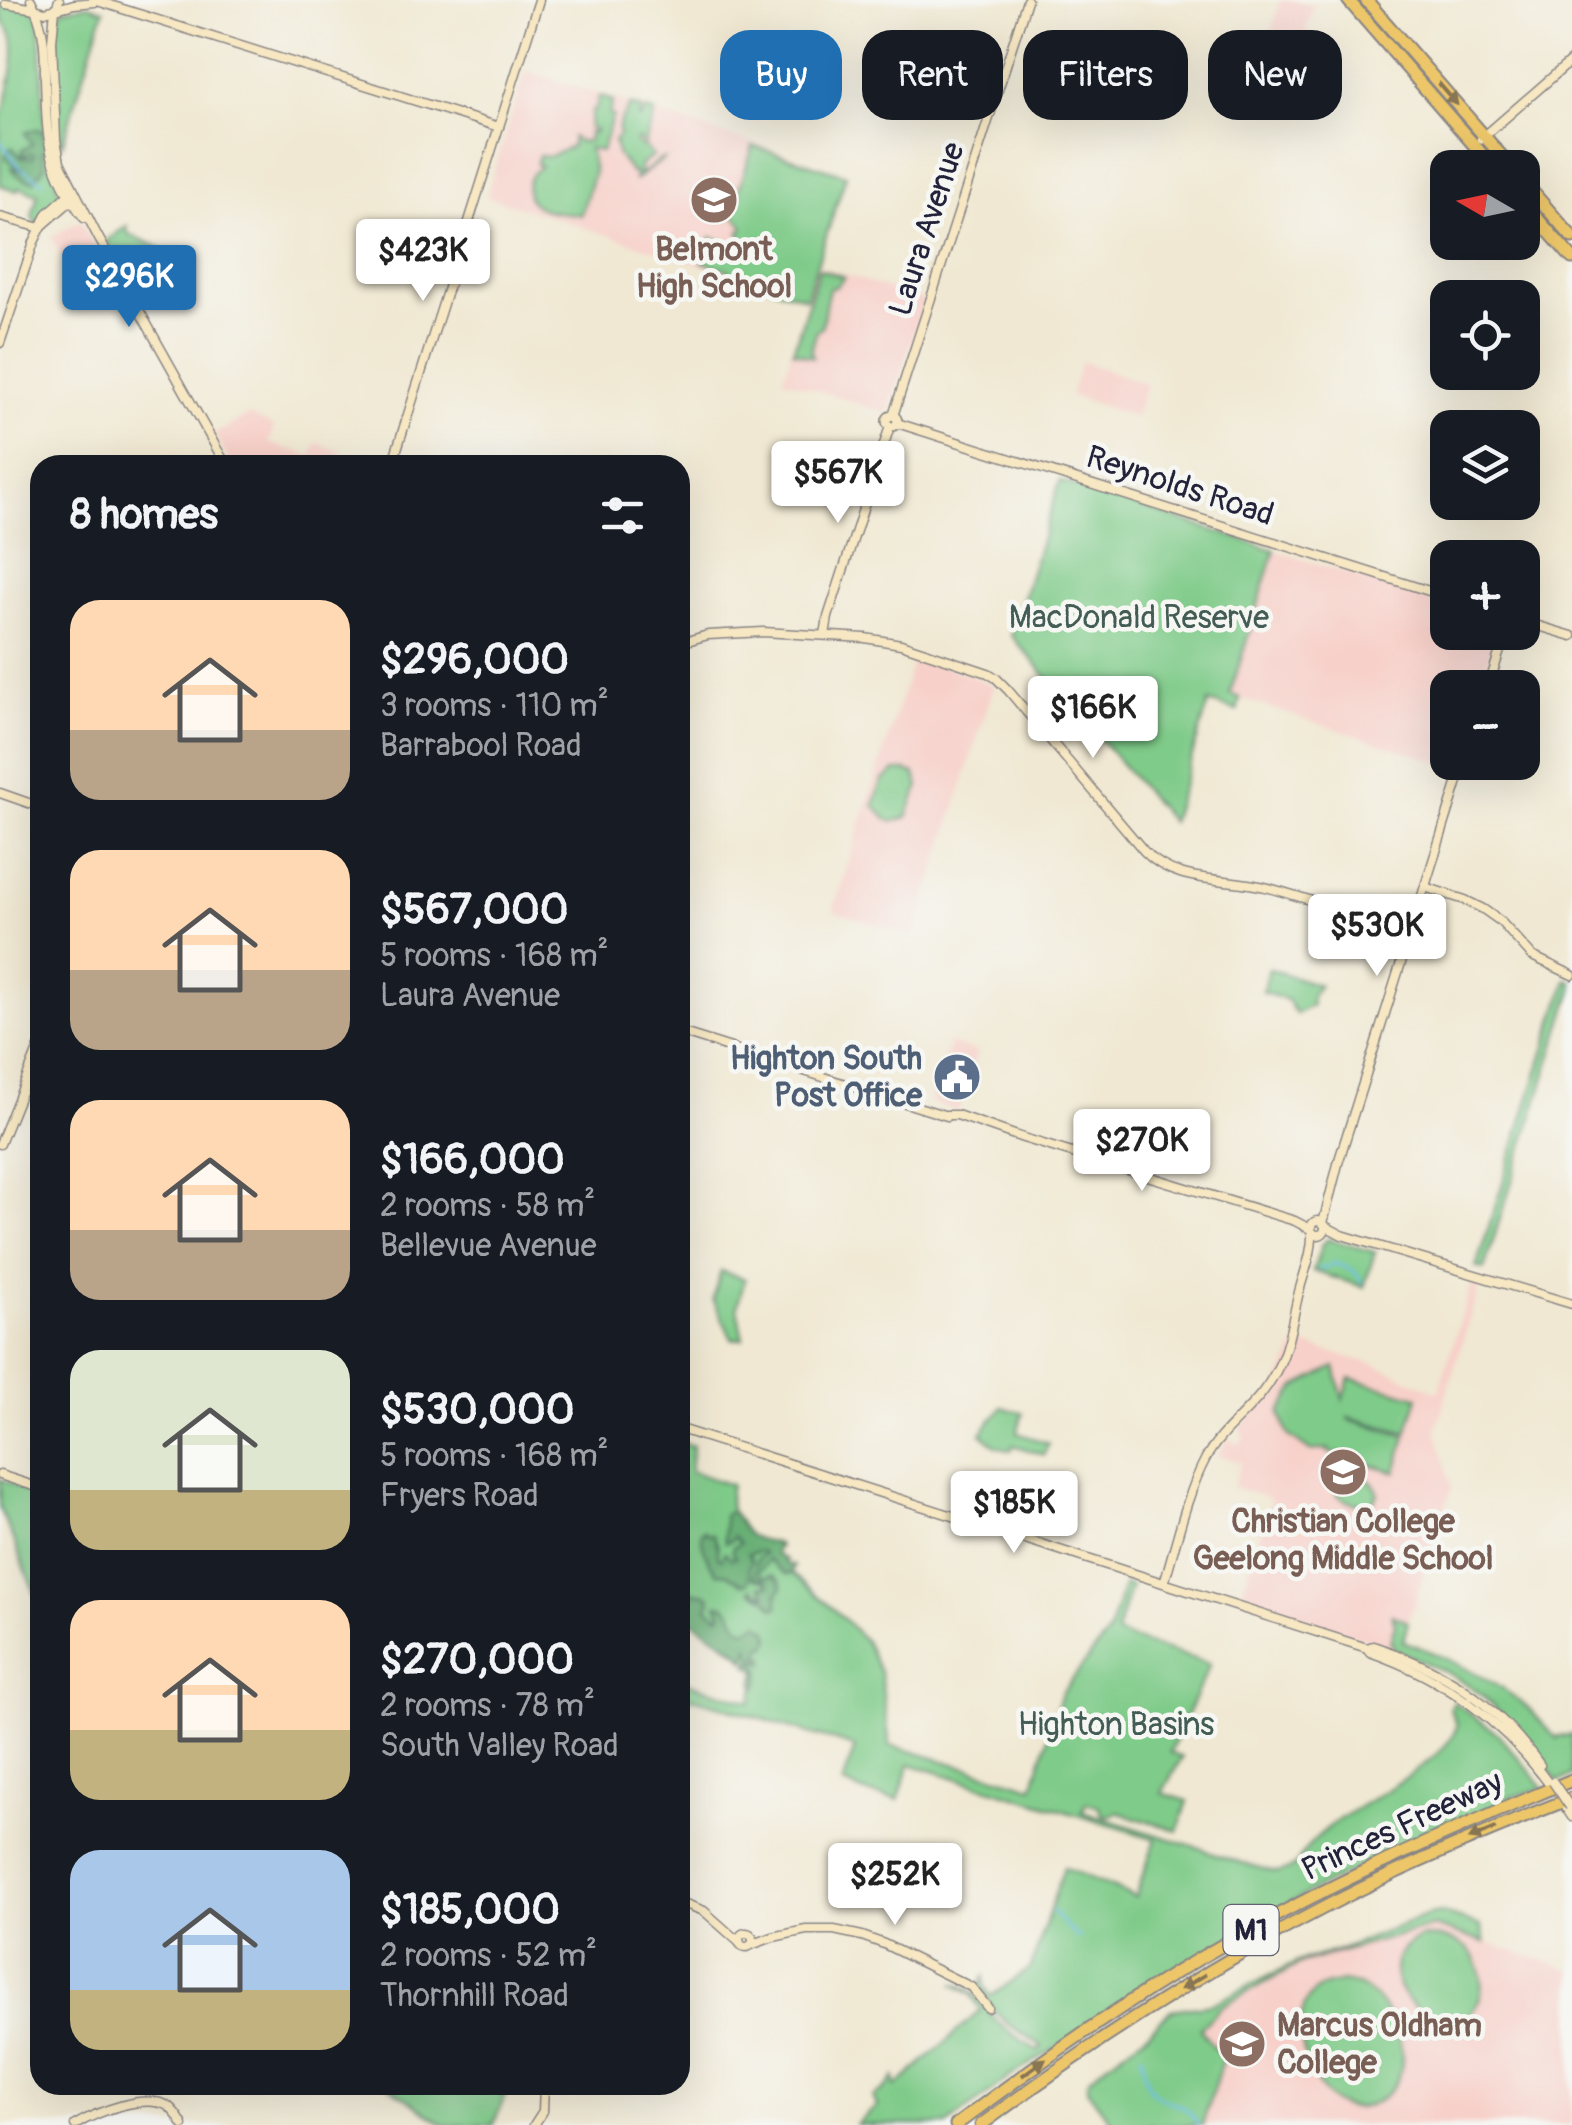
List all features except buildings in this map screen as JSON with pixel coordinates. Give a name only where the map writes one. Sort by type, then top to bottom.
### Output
[{"type":"highway","points":[[1348,0],[1491,150]]},
{"type":"highway","points":[[1366,0],[1484,150]]},
{"type":"highway","points":[[1540,201],[1572,237]]},
{"type":"highway","points":[[1540,222],[1572,258]]},
{"type":"highway","name":"Princes Freeway","points":[[956,2125],[1117,2010],[1238,1937],[1392,1858],[1572,1780]]},
{"type":"highway","name":"Princes Freeway","points":[[981,2125],[1085,2051],[1275,1934],[1388,1876],[1570,1808]]},
{"type":"street","points":[[395,455],[540,0]]},
{"type":"street","name":"Laura Avenue","points":[[825,635],[1027,0]]},
{"type":"street","points":[[7,4],[34,6],[44,12],[57,6],[97,1],[499,127]]},
{"type":"street","points":[[34,6],[44,42],[50,150],[55,170],[98,238],[220,455]]},
{"type":"street","points":[[57,6],[52,41],[57,148],[72,197],[98,238]]},
{"type":"street","points":[[1479,140],[1572,60]]},
{"type":"street","points":[[41,229],[72,197]]},
{"type":"street","points":[[0,344],[25,264],[48,213],[72,197]]},
{"type":"street","points":[[58,214],[84,219]]},
{"type":"street","points":[[0,216],[41,229]]},
{"type":"street","name":"Reynolds Road","points":[[894,422],[1430,592]]},
{"type":"street","points":[[1540,626],[1572,636]]},
{"type":"street","points":[[690,640],[708,635],[763,632],[825,635],[900,644],[988,673],[1159,866],[1190,876],[1269,888],[1411,932]]},
{"type":"street","points":[[1164,1583],[1206,1458],[1261,1395],[1282,1360],[1310,1254],[1458,780]]},
{"type":"street","points":[[0,794],[30,803]]},
{"type":"street","points":[[1425,887],[1473,903],[1500,921],[1532,956],[1572,975]]},
{"type":"street","points":[[690,1035],[1572,1304]]},
{"type":"street","points":[[0,1144],[30,1070]]},
{"type":"street","points":[[690,1432],[1367,1648],[1416,1670],[1471,1703],[1506,1733],[1570,1808]]},
{"type":"street","points":[[0,1476],[30,1485]]},
{"type":"street","points":[[690,1906],[747,1940],[806,1930],[834,1930],[872,1939],[972,1987],[988,2008]]},
{"type":"street","points":[[534,2125],[544,2111],[544,2095]]},
{"type":"street","points":[[75,2125],[127,2104],[158,2103],[174,2112],[183,2125]]},
{"type":"shaded area","points":[[1280,0],[1313,6],[1305,30],[1271,30]]},
{"type":"shaded area","points":[[526,71],[847,174],[818,266],[924,300],[889,411],[783,379],[807,299],[486,196]]},
{"type":"shaded area","points":[[77,222],[82,224],[98,253],[69,267],[51,237]]},
{"type":"shaded area","points":[[1084,362],[1146,384],[1135,417],[1070,395]]},
{"type":"shaded area","points":[[250,415],[274,427],[269,443],[309,455],[226,455],[214,434]]},
{"type":"shaded area","points":[[316,443],[343,455],[312,455]]},
{"type":"shaded area","points":[[1275,551],[1430,599],[1430,650],[1492,650],[1485,670],[1430,670],[1430,759],[1229,695]]},
{"type":"shaded area","points":[[914,657],[994,686],[914,936],[833,911]]},
{"type":"shaded area","points":[[950,1043],[977,1052],[958,1111],[930,1102]]},
{"type":"shaded area","name":"Christian College Geelong Middle School","points":[[1472,1282],[1480,1284],[1436,1429],[1452,1487],[1408,1622],[1401,1620],[1392,1648],[1240,1598],[1271,1499],[1233,1487],[1241,1462],[1217,1455],[1229,1438],[1238,1445],[1244,1438],[1240,1427],[1277,1387],[1297,1343],[1374,1364],[1438,1392]]},
{"type":"shaded area","points":[[1434,1926],[1572,1970],[1572,2125],[1202,2125],[1223,2058],[1200,2029],[1222,2006],[1304,1962]]},
{"type":"green space","points":[[6,4],[35,9],[40,21],[45,138],[60,193],[35,224],[32,216],[38,194],[0,185],[0,114],[7,98],[14,55],[13,39],[0,13]]},
{"type":"green space","points":[[88,5],[104,10],[62,145],[56,36],[60,13]]},
{"type":"green space","points":[[599,96],[613,101],[609,115],[613,116],[601,152],[589,148],[594,172],[581,215],[556,212],[532,203],[528,180],[541,166],[536,164],[539,155],[548,157],[571,147],[572,137],[578,142],[588,141],[589,132],[595,130],[589,128]]},
{"type":"green space","points":[[630,105],[642,109],[640,119],[647,110],[655,113],[645,144],[636,141],[653,156],[641,165],[638,174],[664,159],[635,180],[634,172],[617,154],[614,141]]},
{"type":"green space","points":[[43,131],[46,150],[42,152],[45,166],[34,181],[15,173],[11,168],[22,167],[5,157],[13,148],[22,158],[33,158],[31,153],[23,156],[22,150],[32,144],[25,133]]},
{"type":"green space","points":[[753,146],[846,175],[806,298],[703,262],[711,237],[744,245],[739,231],[743,226],[727,205],[736,198]]},
{"type":"green space","points":[[127,226],[128,234],[173,259],[185,291],[173,297],[178,292],[176,279],[168,282],[154,264],[137,274],[142,289],[135,293],[106,241]]},
{"type":"green space","points":[[819,269],[844,277],[828,292],[821,328],[811,351],[813,357],[793,351]]},
{"type":"green space","name":"MacDonald Reserve","points":[[1060,481],[1275,550],[1230,694],[1240,698],[1237,711],[1209,702],[1171,822],[1011,635]]},
{"type":"green space","points":[[895,771],[915,774],[919,786],[907,817],[893,822],[874,805],[882,781]]},
{"type":"green space","points":[[1269,969],[1319,985],[1311,996],[1312,1005],[1296,1014],[1287,1000],[1262,992]]},
{"type":"green space","points":[[1567,980],[1572,981],[1572,992],[1484,1269],[1476,1267]]},
{"type":"green space","points":[[1328,1239],[1375,1252],[1364,1287],[1313,1271],[1322,1244]]},
{"type":"green space","points":[[721,1271],[745,1279],[737,1307],[743,1339],[732,1339],[713,1299]]},
{"type":"green space","points":[[1335,1367],[1343,1399],[1350,1378],[1418,1397],[1407,1433],[1348,1417],[1406,1436],[1396,1472],[1328,1449],[1310,1451],[1288,1435],[1280,1413],[1296,1387]]},
{"type":"green space","points":[[1002,1407],[1023,1413],[1017,1433],[1048,1443],[1044,1455],[1013,1445],[1011,1451],[996,1446],[981,1433]]},
{"type":"green space","name":"Highton Basins","points":[[690,1471],[731,1485],[730,1507],[739,1527],[865,1641],[880,1672],[890,1745],[1033,1787],[1062,1692],[1109,1632],[1124,1584],[1131,1586],[1116,1634],[1210,1664],[1170,1752],[1182,1757],[1162,1793],[1188,1801],[1178,1831],[1117,1812],[1110,1816],[1102,1814],[1099,1806],[1086,1803],[1082,1812],[1278,1873],[1293,1867],[1329,1827],[1438,1753],[1457,1725],[1450,1709],[1454,1702],[1498,1734],[1544,1788],[1511,1797],[1301,1897],[1014,2074],[947,2125],[856,2125],[877,2106],[873,2097],[895,2077],[896,2087],[980,2011],[971,1994],[953,1984],[975,1995],[1003,2027],[1038,2051],[1042,2046],[995,2012],[980,1990],[984,1977],[984,1986],[991,1996],[1031,1968],[1064,1867],[1135,1897],[1156,1839],[910,1764],[898,1800],[865,1793],[843,1784],[855,1747],[690,1697],[690,1683],[751,1702],[760,1668],[690,1618]]},
{"type":"green space","points":[[1348,1475],[1374,1485],[1378,1494],[1372,1503],[1354,1503],[1339,1496],[1335,1485]]},
{"type":"green space","points":[[0,1479],[30,1491],[30,1580],[0,1508]]},
{"type":"green space","points":[[727,1512],[734,1513],[751,1536],[778,1544],[776,1555],[794,1566],[791,1574],[786,1574],[769,1560],[759,1572],[780,1581],[778,1607],[751,1590],[767,1595],[761,1586],[769,1585],[767,1581],[753,1577],[757,1558],[764,1554],[761,1551],[748,1554],[752,1560],[748,1583],[744,1584],[728,1574],[717,1573],[708,1559],[701,1537],[704,1530],[713,1534],[718,1557],[721,1559],[725,1552],[731,1559],[735,1557],[732,1548],[740,1543],[734,1537],[725,1542]]},
{"type":"green space","points":[[690,1591],[711,1598],[708,1608],[719,1616],[717,1604],[729,1608],[740,1627],[748,1629],[758,1623],[769,1631],[771,1638],[759,1656],[764,1655],[765,1663],[757,1662],[760,1675],[756,1688],[757,1670],[748,1665],[755,1659],[750,1646],[744,1660],[739,1652],[690,1620]]},
{"type":"green space","points":[[1392,1615],[1408,1622],[1403,1641],[1452,1661],[1501,1689],[1529,1709],[1556,1738],[1572,1734],[1572,1776],[1558,1782],[1519,1732],[1481,1694],[1448,1673],[1396,1650],[1390,1642],[1395,1624]]},
{"type":"green space","points":[[1441,1913],[1481,1926],[1485,1943],[1434,1926],[1304,1962],[1222,2006],[1200,2029],[1223,2058],[1202,2125],[1114,2125],[1087,2089],[1090,2077],[1148,2033],[1171,2010],[1212,2004],[1300,1961]]},
{"type":"green space","points":[[1423,1937],[1457,1942],[1474,1957],[1482,1987],[1470,2013],[1454,2020],[1436,2019],[1406,1997],[1397,1981],[1396,1964],[1404,1949]]},
{"type":"green space","points":[[1343,1982],[1358,1985],[1380,2003],[1396,2029],[1402,2058],[1400,2072],[1390,2090],[1375,2102],[1357,2108],[1342,2106],[1320,2086],[1311,2071],[1301,2036],[1306,2004],[1314,1992]]},
{"type":"green space","points":[[401,2095],[505,2096],[493,2125],[444,2125]]},
{"type":"waterway","points":[[0,141],[20,167],[43,182]]},
{"type":"waterway","points":[[1319,1269],[1333,1263],[1343,1266],[1354,1271],[1362,1283]]},
{"type":"waterway","points":[[1052,1911],[1080,1938]]},
{"type":"waterway","points":[[1141,2054],[1150,2088],[1159,2097],[1182,2106],[1198,2125]]},
{"type":"place","name":"Belmont High School","points":[[714,200]]},
{"type":"place","name":"Highton South Post Office","points":[[957,1077]]},
{"type":"place","name":"Christian College Geelong Middle School","points":[[1343,1472]]},
{"type":"place","name":"Marcus Oldham College","points":[[1242,2044]]}]
